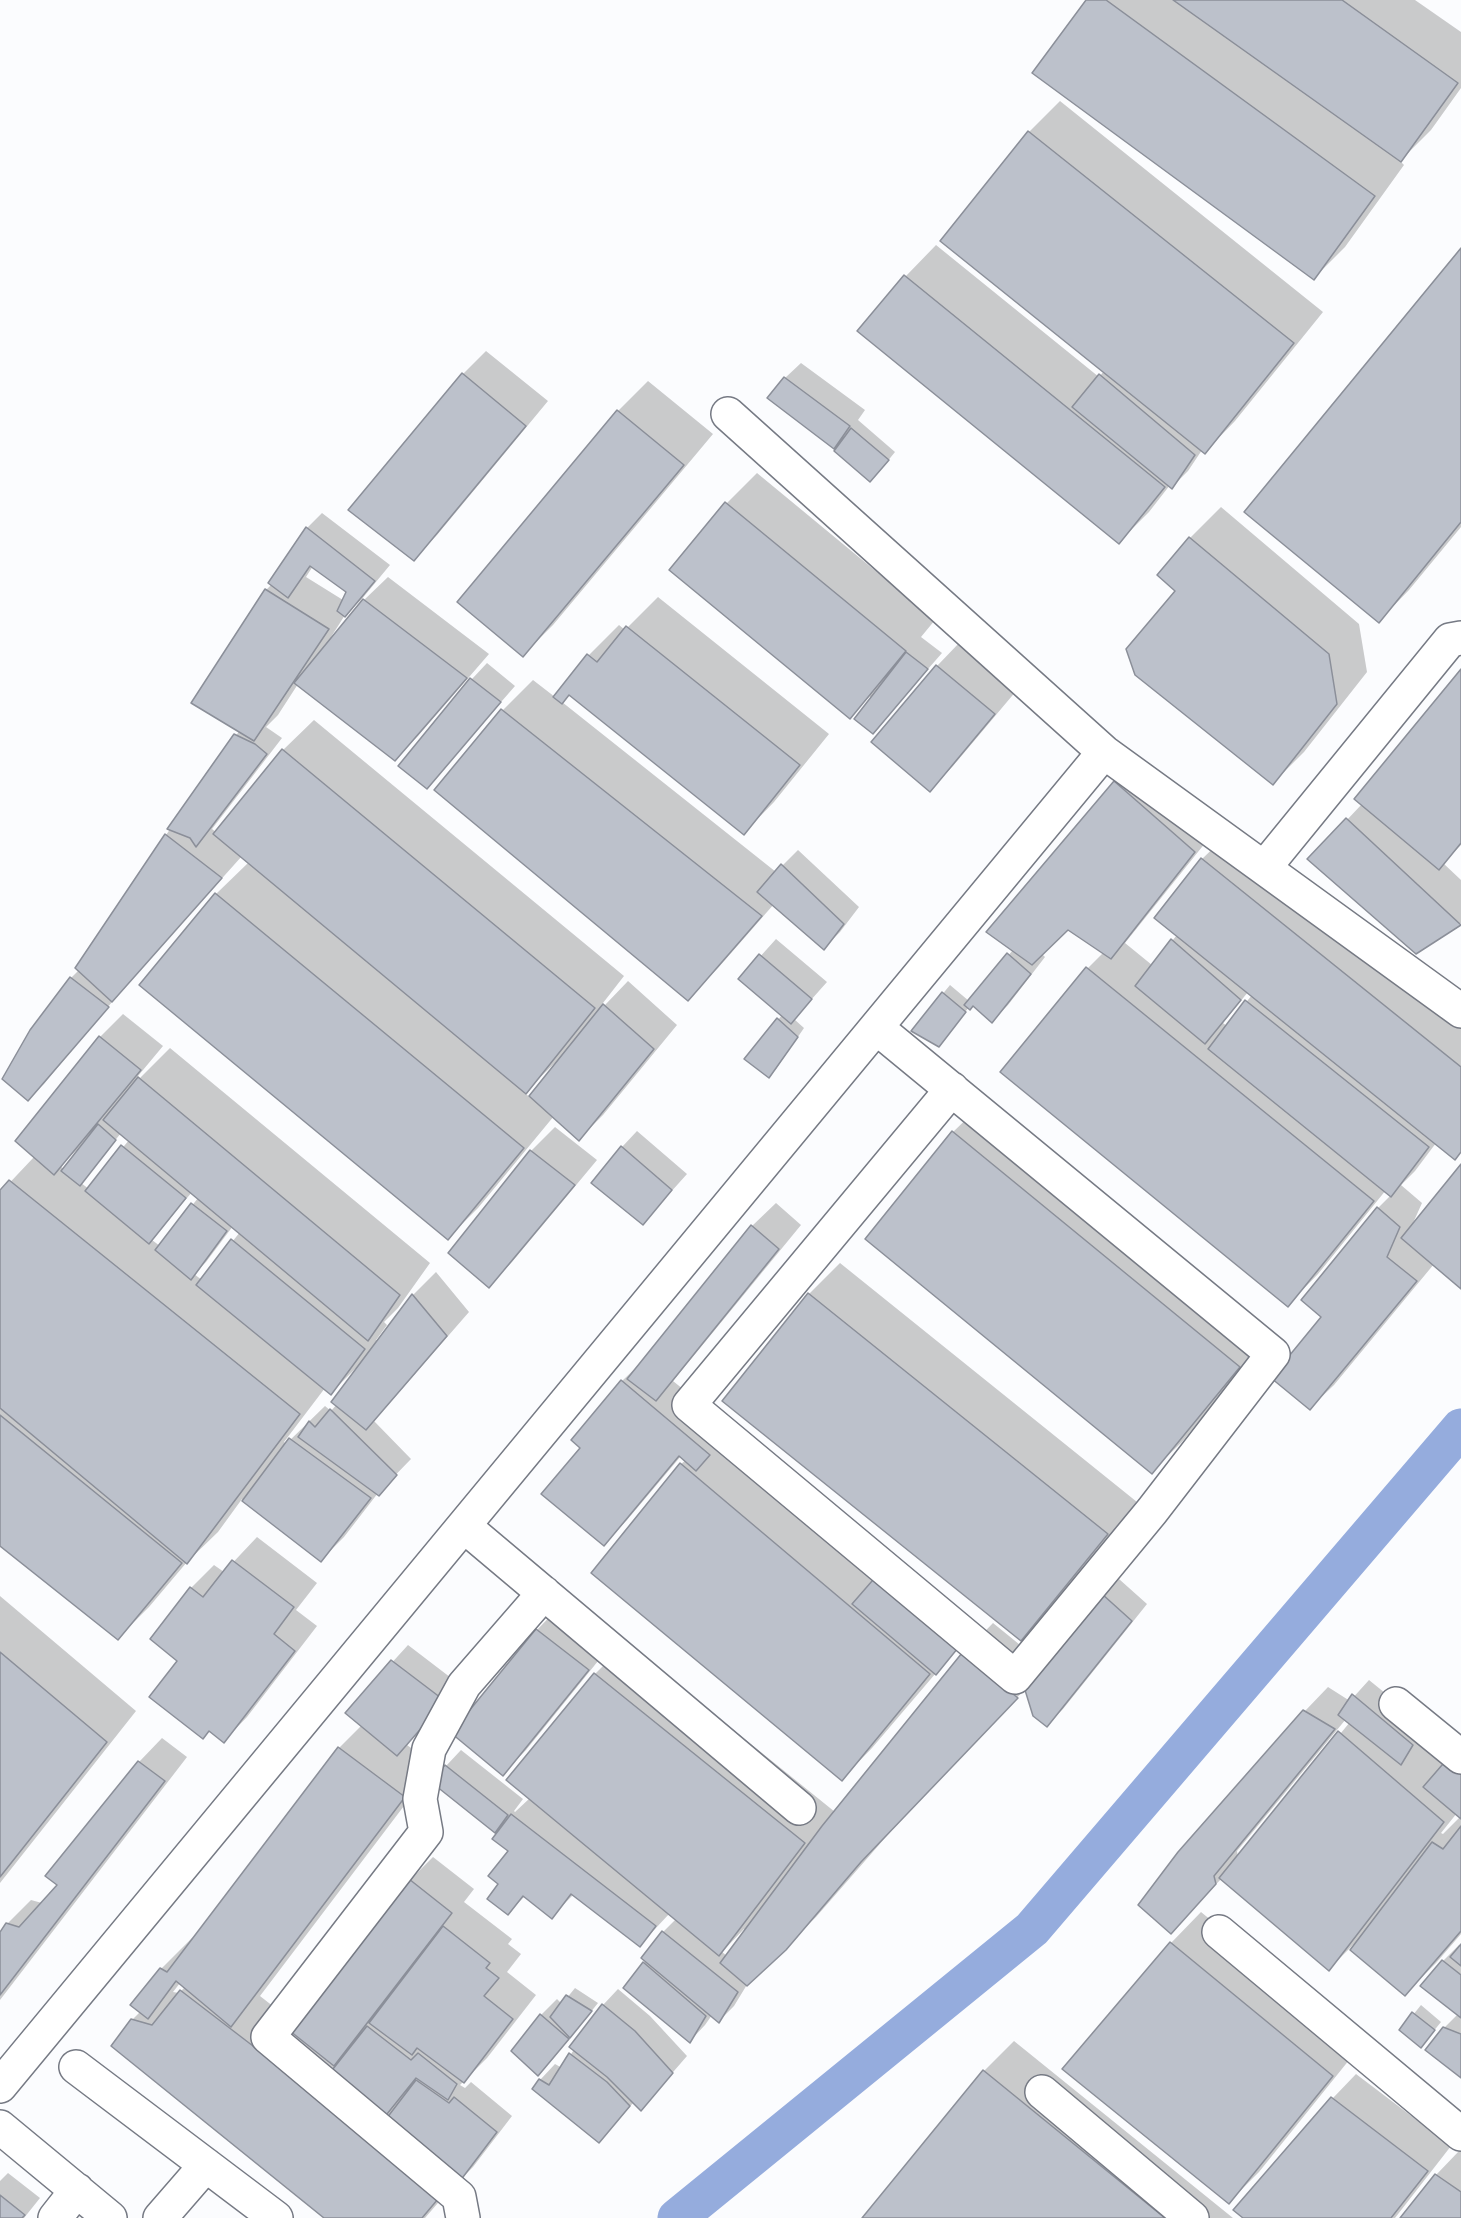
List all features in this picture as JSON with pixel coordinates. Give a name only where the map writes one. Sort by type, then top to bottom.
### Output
[{"type":"street","points":[[728,414],[1104,752],[1461,1011]]},
{"type":"street","points":[[1264,868],[1450,640],[1461,638]]},
{"type":"street","points":[[0,2086],[1104,752]]},
{"type":"street","points":[[883,1033],[952,1089],[1273,1354],[1152,1510],[1015,1677],[689,1406],[952,1089]]},
{"type":"street","points":[[464,1526],[799,1808]]},
{"type":"street","points":[[463,2218],[459,2197],[268,2037],[426,1832],[420,1799],[429,1749],[464,1685],[544,1593]]},
{"type":"street","points":[[1396,1704],[1461,1757]]},
{"type":"street","points":[[1219,1932],[1461,2134]]},
{"type":"street","points":[[76,2067],[276,2218]]},
{"type":"street","points":[[1042,2092],[1192,2218]]},
{"type":"street","points":[[0,2127],[110,2218]]},
{"type":"street","points":[[160,2218],[206,2165]]},
{"type":"street","points":[[55,2218],[77,2190]]},
{"type":"building","points":[[1086,0],[1106,0],[1375,196],[1314,280],[1032,73]]},
{"type":"building","points":[[1173,0],[1342,0],[1458,83],[1401,162]]},
{"type":"building","points":[[1028,131],[1294,343],[1205,454],[940,241]]},
{"type":"building","points":[[1461,248],[1461,522],[1379,623],[1244,512]]},
{"type":"building","points":[[904,275],[1165,487],[1119,544],[857,331]]},
{"type":"building","points":[[462,373],[526,426],[414,561],[348,510]]},
{"type":"building","points":[[1099,374],[1195,455],[1172,489],[1072,407]]},
{"type":"building","points":[[784,377],[850,426],[834,449],[767,398]]},
{"type":"building","points":[[617,410],[684,465],[523,657],[457,602]]},
{"type":"building","points":[[851,428],[889,460],[870,482],[834,451]]},
{"type":"building","points":[[725,502],[906,651],[850,719],[669,570]]},
{"type":"building","points":[[306,527],[375,581],[345,617],[337,611],[346,592],[310,566],[288,598],[268,583]]},
{"type":"building","points":[[1189,537],[1329,654],[1337,704],[1273,785],[1135,675],[1126,649],[1175,591],[1157,575]]},
{"type":"building","points":[[265,589],[329,629],[254,741],[191,703]]},
{"type":"building","points":[[363,599],[467,678],[395,761],[294,683]]},
{"type":"building","points":[[626,626],[800,765],[744,835],[569,695],[562,704],[553,697],[587,654],[597,662]]},
{"type":"building","points":[[906,652],[928,669],[873,734],[854,719]]},
{"type":"building","points":[[936,665],[995,714],[930,792],[871,742]]},
{"type":"building","points":[[1461,669],[1461,843],[1439,870],[1354,799]]},
{"type":"building","points":[[470,678],[501,702],[427,789],[398,766]]},
{"type":"building","points":[[501,709],[762,916],[688,1001],[434,790]]},
{"type":"building","points":[[234,734],[255,744],[267,754],[196,847],[190,838],[167,829]]},
{"type":"building","points":[[282,749],[595,1008],[526,1094],[213,834]]},
{"type":"building","points":[[1114,781],[1195,852],[1111,959],[1068,930],[1032,965],[986,932]]},
{"type":"building","points":[[1346,818],[1461,925],[1416,954],[1307,859]]},
{"type":"building","points":[[165,834],[222,878],[112,1002],[75,968]]},
{"type":"building","points":[[1201,858],[1461,1067],[1461,1152],[1455,1160],[1154,918]]},
{"type":"building","points":[[781,864],[844,924],[824,950],[757,892]]},
{"type":"building","points":[[215,893],[524,1148],[448,1240],[139,985]]},
{"type":"building","points":[[1171,939],[1241,1000],[1205,1044],[1135,986]]},
{"type":"building","points":[[1007,953],[1031,974],[992,1023],[973,1006],[970,1010],[964,1005]]},
{"type":"building","points":[[759,954],[812,999],[791,1024],[738,979]]},
{"type":"building","points":[[1086,967],[1374,1201],[1288,1307],[1000,1072]]},
{"type":"building","points":[[70,977],[109,1007],[28,1101],[2,1079],[30,1030]]},
{"type":"building","points":[[942,992],[966,1012],[939,1047],[911,1031]]},
{"type":"building","points":[[1245,1000],[1429,1147],[1391,1197],[1208,1049]]},
{"type":"building","points":[[603,1004],[654,1049],[579,1141],[529,1096]]},
{"type":"building","points":[[777,1018],[798,1037],[769,1078],[744,1059]]},
{"type":"building","points":[[99,1036],[141,1070],[54,1175],[15,1141]]},
{"type":"building","points":[[138,1077],[400,1295],[368,1341],[103,1120]]},
{"type":"building","points":[[98,1124],[116,1140],[80,1186],[61,1171]]},
{"type":"building","points":[[952,1131],[1240,1367],[1152,1474],[865,1239]]},
{"type":"building","points":[[121,1145],[186,1198],[149,1244],[85,1191]]},
{"type":"building","points":[[621,1146],[672,1190],[643,1225],[591,1183]]},
{"type":"building","points":[[530,1150],[575,1185],[489,1288],[448,1253]]},
{"type":"building","points":[[1461,1164],[1461,1289],[1401,1238]]},
{"type":"building","points":[[9,1180],[300,1414],[187,1564],[0,1408],[0,1190]]},
{"type":"building","points":[[191,1203],[227,1231],[191,1280],[155,1250]]},
{"type":"building","points":[[1377,1207],[1400,1227],[1387,1257],[1417,1281],[1310,1410],[1271,1378],[1321,1317],[1301,1300]]},
{"type":"building","points":[[751,1225],[779,1249],[656,1401],[627,1379]]},
{"type":"building","points":[[231,1239],[365,1349],[331,1395],[196,1285]]},
{"type":"building","points":[[808,1293],[1108,1534],[1021,1641],[722,1401]]},
{"type":"building","points":[[412,1294],[447,1336],[366,1430],[331,1402]]},
{"type":"building","points":[[621,1380],[710,1455],[696,1471],[679,1456],[604,1546],[541,1494],[580,1448],[571,1440]]},
{"type":"building","points":[[330,1409],[397,1475],[379,1496],[298,1437],[309,1421],[315,1427]]},
{"type":"building","points":[[0,1415],[182,1563],[118,1640],[0,1546]]},
{"type":"building","points":[[289,1438],[371,1498],[321,1562],[242,1501]]},
{"type":"building","points":[[680,1463],[930,1674],[842,1781],[591,1573]]},
{"type":"building","points":[[232,1560],[294,1607],[274,1634],[295,1651],[224,1743],[209,1731],[203,1739],[149,1697],[177,1661],[150,1639],[190,1587],[203,1597]]},
{"type":"building","points":[[879,1573],[962,1643],[936,1675],[852,1604]]},
{"type":"building","points":[[1102,1594],[1132,1621],[1047,1727],[1033,1716],[1025,1690]]},
{"type":"building","points":[[536,1629],[589,1670],[503,1776],[451,1733]]},
{"type":"building","points":[[0,1652],[107,1742],[0,1877]]},
{"type":"building","points":[[962,1653],[1018,1698],[861,1862],[786,1950],[747,1986],[720,1963],[822,1826]]},
{"type":"building","points":[[391,1660],[445,1701],[397,1756],[345,1713]]},
{"type":"building","points":[[594,1673],[805,1843],[719,1956],[506,1780]]},
{"type":"building","points":[[1352,1694],[1413,1745],[1401,1765],[1338,1715]]},
{"type":"building","points":[[1303,1710],[1335,1729],[1214,1876],[1216,1884],[1171,1934],[1138,1905],[1178,1852]]},
{"type":"building","points":[[1338,1731],[1444,1822],[1329,1971],[1219,1878]]},
{"type":"building","points":[[338,1747],[405,1797],[231,2027],[176,1981],[148,2019],[130,2005],[160,1968],[167,1972]]},
{"type":"building","points":[[1449,1757],[1461,1767],[1461,1819],[1423,1787]]},
{"type":"building","points":[[138,1761],[165,1781],[0,1995],[0,1932],[6,1923],[19,1927],[57,1885],[45,1876]]},
{"type":"building","points":[[445,1765],[508,1815],[495,1833],[431,1782]]},
{"type":"building","points":[[511,1814],[656,1926],[640,1947],[571,1894],[552,1919],[523,1896],[508,1915],[487,1899],[498,1884],[488,1876],[508,1851],[492,1839]]},
{"type":"building","points":[[1461,1826],[1461,1931],[1405,1996],[1350,1950],[1432,1842],[1443,1849]]},
{"type":"building","points":[[409,1879],[452,1913],[334,2066],[290,2031]]},
{"type":"building","points":[[443,1926],[490,1963],[486,1968],[499,1978],[484,1996],[513,2019],[464,2083],[417,2048],[412,2055],[369,2023]]},
{"type":"building","points":[[662,1931],[738,1992],[719,2023],[641,1958]]},
{"type":"building","points":[[1170,1942],[1333,2076],[1229,2204],[1062,2069]]},
{"type":"building","points":[[1461,1944],[1461,1966],[1450,1957]]},
{"type":"building","points":[[1442,1960],[1461,1975],[1461,2018],[1420,1986]]},
{"type":"building","points":[[643,1962],[706,2016],[690,2043],[623,1988]]},
{"type":"building","points":[[180,1990],[433,2184],[438,2199],[422,2218],[324,2218],[111,2046],[131,2019],[152,2025]]},
{"type":"building","points":[[566,1995],[592,2011],[570,2038],[550,2017]]},
{"type":"building","points":[[602,2004],[635,2031],[673,2073],[641,2111],[607,2077],[569,2047]]},
{"type":"building","points":[[1412,2012],[1435,2030],[1421,2048],[1399,2030]]},
{"type":"building","points":[[540,2014],[569,2039],[538,2076],[511,2051]]},
{"type":"building","points":[[367,2026],[411,2060],[418,2053],[457,2084],[448,2100],[416,2078],[383,2119],[329,2074]]},
{"type":"building","points":[[1443,2027],[1461,2034],[1461,2078],[1425,2050]]},
{"type":"building","points":[[569,2053],[607,2082],[630,2106],[599,2143],[532,2089],[539,2079],[549,2085]]},
{"type":"building","points":[[983,2070],[1165,2218],[862,2218]]},
{"type":"building","points":[[416,2080],[449,2103],[454,2097],[497,2132],[457,2185],[383,2123]]},
{"type":"building","points":[[1331,2097],[1428,2171],[1391,2218],[1243,2218],[1233,2210]]},
{"type":"building","points":[[1435,2174],[1461,2192],[1461,2218],[1400,2218]]},
{"type":"building","points":[[0,2195],[25,2215],[22,2218],[0,2218]]},
{"type":"waterway","points":[[677,2218],[1032,1929],[1461,1428]]}]
